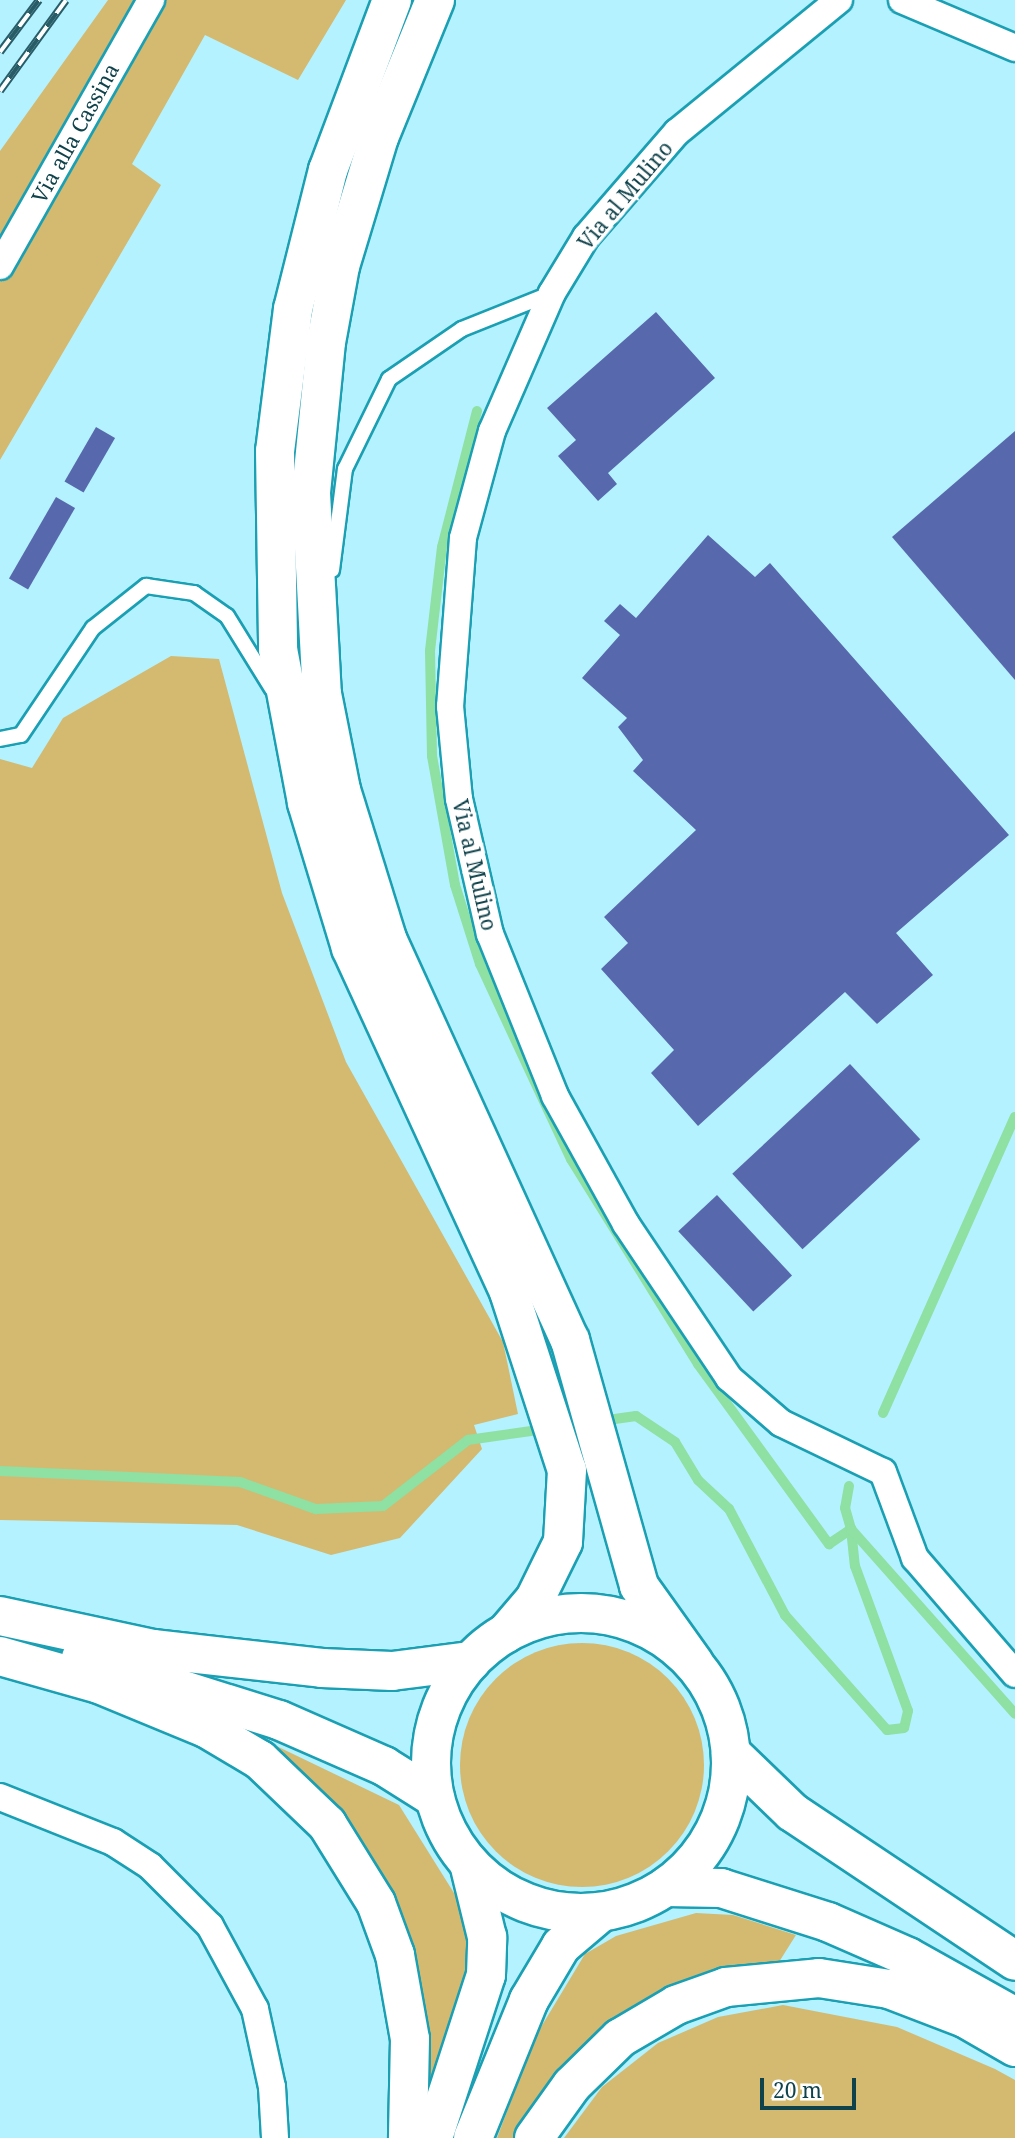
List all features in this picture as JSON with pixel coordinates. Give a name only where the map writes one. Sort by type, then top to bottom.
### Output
[{"type":"highway","points":[[392,0],[320,195],[283,374],[273,511],[288,717],[325,874],[351,948],[639,1586],[717,1697],[731,1753],[727,1799],[715,1831],[690,1868],[666,1887],[600,1913],[561,1947],[529,2000],[473,2138]]},
{"type":"highway","points":[[433,2138],[485,1975],[487,1937],[469,1863],[435,1798],[436,1724],[471,1661],[506,1633],[535,1599],[559,1551],[585,1466],[570,1340],[387,939],[341,790],[322,694],[311,493],[326,342],[363,185],[435,0]]},
{"type":"highway","points":[[506,1633],[545,1617],[603,1615],[646,1629],[694,1663]]},
{"type":"highway","points":[[0,1616],[153,1649],[323,1668],[393,1671],[471,1661]]},
{"type":"highway","points":[[0,1637],[279,1720],[384,1766],[435,1798]]},
{"type":"highway","points":[[0,1656],[99,1684],[206,1728],[260,1760],[327,1824],[372,1894],[395,1955],[410,2039],[408,2138]]},
{"type":"highway","points":[[731,1753],[792,1812],[1015,1961]]},
{"type":"highway","points":[[469,1863],[528,1903],[600,1913]]},
{"type":"highway","points":[[666,1887],[721,1888],[828,1922],[908,1957],[1015,2017]]},
{"type":"highway","points":[[534,2138],[572,2085],[620,2038],[676,2005],[726,1987],[819,1978],[889,1989],[965,2018],[1015,2047]]},
{"type":"street","name":"Via alla Cassina","points":[[0,266],[150,0]]},
{"type":"street","name":"Via al Mulino","points":[[839,0],[677,132],[586,237],[552,293],[492,431],[463,538],[454,614],[450,706],[459,799],[490,934],[555,1096],[626,1224],[729,1378],[781,1423],[883,1472],[915,1558],[1015,1674]]},
{"type":"street","points":[[902,0],[1015,48]]},
{"type":"street","points":[[0,1797],[113,1842],[150,1866],[210,1926],[254,2009],[270,2074],[275,2138]]},
{"type":"lane","points":[[322,694],[336,516],[345,469],[374,402],[414,357],[462,329],[552,293]]},
{"type":"lane","points":[[0,739],[21,735],[93,628],[146,586],[194,593],[226,616],[288,717]]},
{"type":"shaded area","points":[[108,0],[346,0],[298,80],[205,35],[132,164],[161,185],[0,460],[0,151]]},
{"type":"shaded area","points":[[171,656],[219,659],[282,893],[346,1062],[503,1342],[518,1414],[474,1425],[482,1449],[400,1538],[331,1555],[237,1525],[0,1520],[0,759],[32,768],[63,718]]},
{"type":"shaded area","points":[[582,1643],[606,1645],[629,1652],[668,1679],[695,1718],[702,1741],[702,1789],[695,1812],[668,1851],[629,1878],[606,1885],[582,1887],[558,1885],[535,1878],[496,1851],[469,1812],[462,1789],[460,1765],[462,1741],[469,1718],[496,1679],[535,1652],[558,1645]]},
{"type":"shaded area","points":[[264,1740],[399,1805],[459,1901],[469,1939],[467,1984],[425,2114],[424,2011]]},
{"type":"shaded area","points":[[696,1913],[733,1915],[796,1935],[779,1962],[723,1972],[516,2138],[497,2138],[535,2037],[585,1954],[616,1936]]},
{"type":"shaded area","points":[[783,2005],[897,2027],[1015,2080],[1015,2138],[564,2138],[602,2087],[658,2043],[718,2017]]},
{"type":"building","points":[[656,312],[715,378],[608,473],[617,484],[598,501],[558,456],[576,440],[547,408]]},
{"type":"building","points":[[96,427],[115,438],[84,493],[64,482]]},
{"type":"building","points":[[1015,431],[1015,680],[892,537]]},
{"type":"building","points":[[56,497],[75,508],[28,589],[9,578]]},
{"type":"building","points":[[708,535],[755,577],[770,563],[1009,835],[896,933],[933,975],[877,1024],[845,992],[698,1126],[651,1073],[674,1050],[601,969],[628,943],[604,917],[696,830],[633,771],[643,760],[618,727],[627,718],[582,678],[620,635],[604,621],[620,604],[636,618]]},
{"type":"building","points":[[850,1064],[920,1139],[802,1249],[732,1174]]},
{"type":"building","points":[[717,1195],[792,1275],[753,1312],[678,1231]]},
{"type":"waterway","points":[[477,411],[442,547],[430,651],[432,756],[455,885],[480,964],[571,1159],[698,1364],[829,1544],[851,1529],[855,1566],[908,1711],[904,1728],[887,1730],[785,1615],[729,1509],[698,1480],[675,1442],[636,1416],[602,1421]]},
{"type":"waterway","points":[[883,1413],[1015,1117]]},
{"type":"waterway","points":[[0,1471],[240,1482],[316,1509],[383,1506],[468,1440],[545,1429]]},
{"type":"waterway","points":[[849,1486],[845,1508],[851,1529],[1015,1714]]},
{"type":"railway","points":[[0,52],[39,0]]},
{"type":"railway","points":[[0,91],[66,0]]}]
